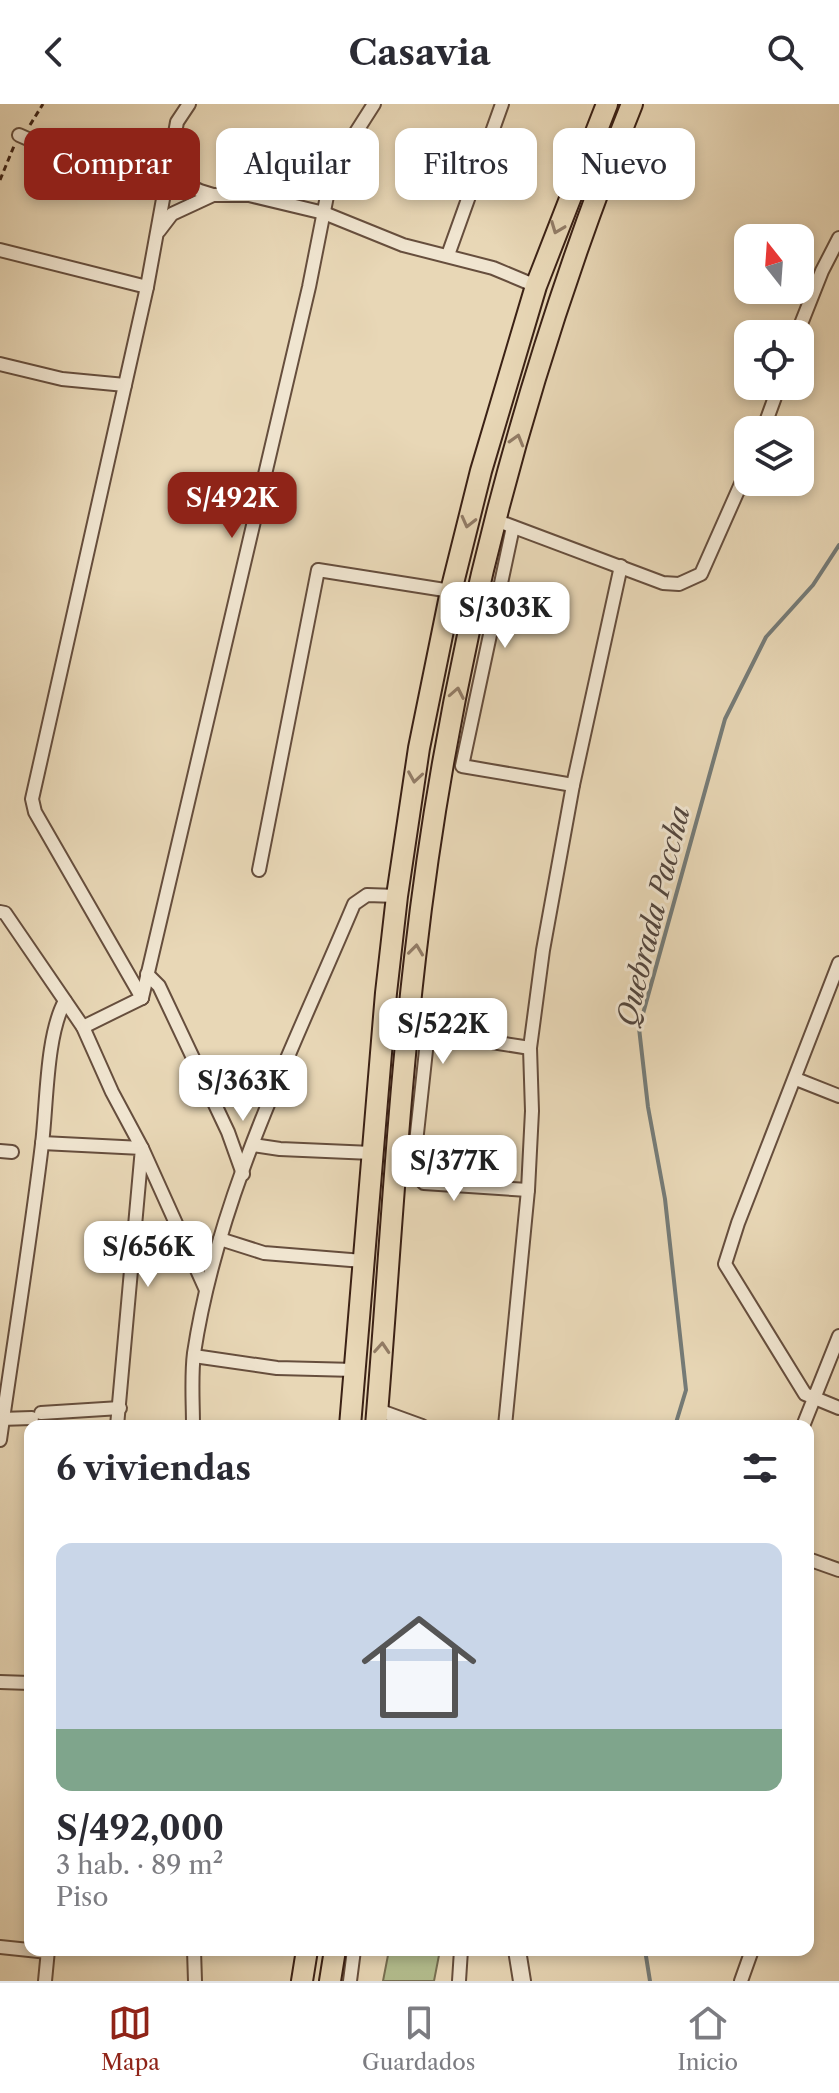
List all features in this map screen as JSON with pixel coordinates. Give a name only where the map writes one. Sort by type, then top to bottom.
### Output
[{"type":"main road","points":[[351,1420],[397,896],[419,748],[451,591],[481,471],[536,286],[607,104]]},
{"type":"main road","points":[[377,1418],[406,1159],[415,956],[434,821],[473,614],[504,523],[518,435],[580,238],[632,104]]},
{"type":"main road","points":[[302,1981],[306,1956]]},
{"type":"main road","points":[[330,1981],[334,1956]]},
{"type":"street","points":[[176,128],[189,104]]},
{"type":"street","points":[[142,998],[337,162],[374,104]]},
{"type":"street","points":[[448,255],[502,104]]},
{"type":"street","points":[[19,135],[24,137]]},
{"type":"street","points":[[200,190],[213,195],[249,195],[324,213],[403,245],[493,268],[536,286]]},
{"type":"street","points":[[157,234],[172,214],[213,195]]},
{"type":"street","points":[[142,998],[35,812],[32,799],[147,287],[163,200]]},
{"type":"street","points":[[802,320],[839,238]]},
{"type":"street","points":[[0,250],[147,287]]},
{"type":"street","points":[[0,364],[62,379],[125,385]]},
{"type":"street","points":[[573,785],[462,766],[504,523],[663,583],[679,584],[701,574],[736,496]]},
{"type":"street","points":[[506,1420],[528,1190],[532,1111],[530,1048],[543,950],[573,785],[621,566]]},
{"type":"street","points":[[259,870],[318,570],[451,591]]},
{"type":"street","points":[[193,1420],[194,1356],[206,1290],[220,1239],[253,1145],[354,904],[367,895],[397,896]]},
{"type":"street","points":[[0,912],[5,913],[83,1027],[206,1290]]},
{"type":"street","points":[[839,963],[725,1264],[805,1394],[839,1408]]},
{"type":"street","points":[[147,974],[159,986],[228,1132],[243,1174]]},
{"type":"street","points":[[83,1027],[142,998]]},
{"type":"street","points":[[0,1440],[42,1143],[55,1025],[65,1001]]},
{"type":"street","points":[[528,1190],[424,1183],[406,1159],[428,1032],[530,1048]]},
{"type":"street","points":[[796,1079],[839,1096]]},
{"type":"street","points":[[42,1143],[142,1148]]},
{"type":"street","points":[[253,1145],[372,1153]]},
{"type":"street","points":[[118,1420],[142,1148]]},
{"type":"street","points":[[220,1239],[264,1253],[363,1261]]},
{"type":"street","points":[[805,1420],[839,1336]]},
{"type":"street","points":[[194,1356],[277,1368],[355,1370]]},
{"type":"street","points":[[1,1419],[120,1408]]},
{"type":"street","points":[[814,1561],[839,1570]]},
{"type":"street","points":[[0,1682],[24,1683]]},
{"type":"street","points":[[0,1947],[24,1949]]},
{"type":"street","points":[[45,1981],[48,1956]]},
{"type":"street","points":[[194,1956],[195,1981]]},
{"type":"street","points":[[350,1981],[353,1956]]},
{"type":"street","points":[[459,1981],[461,1956]]},
{"type":"street","points":[[518,1956],[522,1981]]},
{"type":"street","points":[[741,1981],[750,1956]]},
{"type":"green space","points":[[388,1956],[439,1956],[434,1981],[383,1981]]},
{"type":"waterway","name":"Quebrada Paccha","points":[[677,1420],[686,1390],[665,1199],[648,1107],[639,1028],[725,719],[766,637],[813,585],[839,545]]},
{"type":"waterway","name":"Quebrada Paccha","points":[[646,1956],[650,1981]]}]
